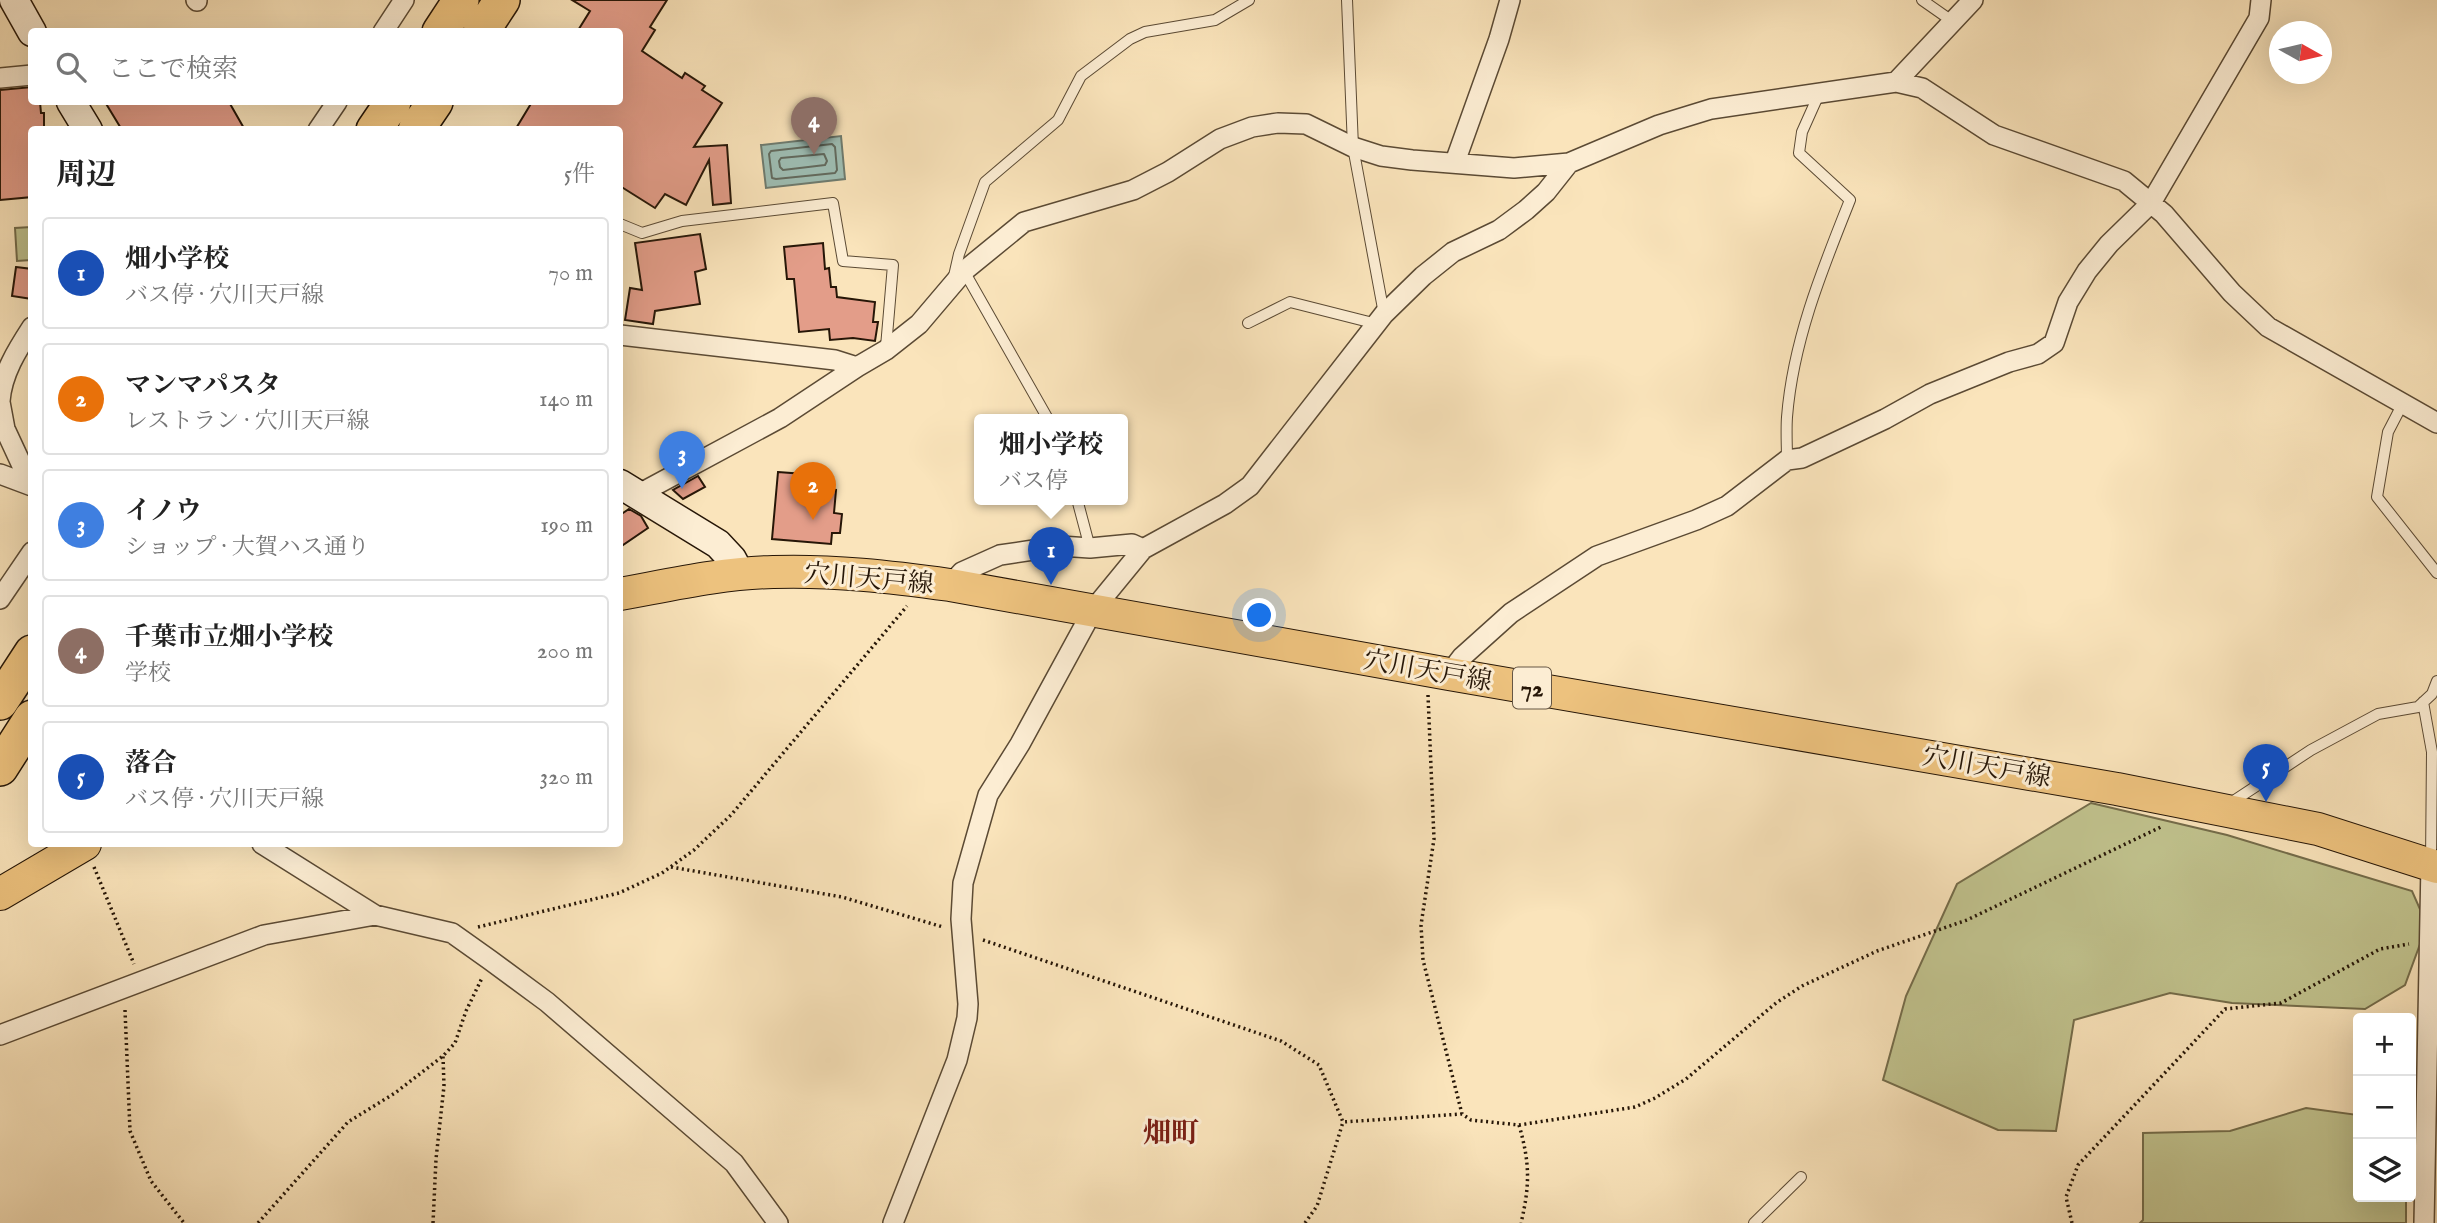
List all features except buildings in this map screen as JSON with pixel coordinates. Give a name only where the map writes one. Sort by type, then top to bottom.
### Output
[{"type":"highway","points":[[443,28],[461,0]]},
{"type":"highway","points":[[484,28],[502,0]]},
{"type":"highway","points":[[377,126],[391,105]]},
{"type":"highway","points":[[419,126],[433,105]]},
{"type":"highway","points":[[0,702],[28,659]]},
{"type":"highway","points":[[0,768],[28,724]]},
{"type":"main road","name":"穴川天戸線","points":[[623,594],[740,574],[774,572],[937,583],[2212,807],[2318,829],[2434,865]]},
{"type":"main road","points":[[0,894],[80,847]]},
{"type":"street","points":[[14,0],[30,28]]},
{"type":"street","points":[[386,28],[404,0]]},
{"type":"street","points":[[1455,162],[1499,39],[1510,0]]},
{"type":"street","points":[[1896,82],[1973,0]]},
{"type":"street","points":[[1438,672],[1462,657],[1511,613],[1597,556],[1727,506],[1787,460],[1802,458],[1885,419],[1930,394],[2009,362],[2038,354],[2054,343],[2068,302],[2087,271],[2109,244],[2151,203],[2259,18],[2261,0]]},
{"type":"street","points":[[0,78],[28,75]]},
{"type":"street","points":[[629,489],[780,418],[886,350],[919,324],[958,279],[1024,222],[1133,190],[1168,172],[1220,139],[1252,127],[1278,123],[1306,124],[1353,147],[1381,156],[1514,168],[1569,163],[1648,130],[1711,109],[1896,82],[1922,88],[1994,135],[2124,181],[2164,214],[2232,293],[2268,327],[2437,423]]},
{"type":"street","points":[[73,105],[86,126]]},
{"type":"street","points":[[321,126],[335,105]]},
{"type":"street","points":[[893,1223],[957,1060],[963,1036],[968,1004],[962,933],[963,883],[988,796],[1020,744],[1093,610],[1143,549],[1225,504],[1250,486],[1381,319],[1423,276],[1453,252],[1499,230],[1526,210],[1546,192],[1569,163]]},
{"type":"street","points":[[28,334],[9,368],[1,389],[0,401],[5,429],[28,479]]},
{"type":"street","points":[[623,335],[835,360],[857,367]]},
{"type":"street","points":[[0,474],[28,485]]},
{"type":"street","points":[[629,489],[718,544],[732,559],[740,574]]},
{"type":"street","points":[[937,583],[1000,555],[1060,546],[1090,548],[1132,544],[1143,549]]},
{"type":"street","points":[[0,599],[28,558]]},
{"type":"street","points":[[267,847],[375,915],[452,933],[490,960],[547,1002],[734,1163],[778,1223]]},
{"type":"street","points":[[2424,1223],[2428,940],[2434,865]]},
{"type":"street","points":[[0,1035],[264,935],[375,915]]},
{"type":"lane","points":[[1045,414],[958,279],[959,254],[985,182],[1058,120],[1081,76],[1130,39],[1144,32],[1214,20],[1249,0]]},
{"type":"lane","points":[[1248,323],[1290,302],[1381,319],[1353,147],[1346,0]]},
{"type":"lane","points":[[1922,0],[1952,21]]},
{"type":"lane","points":[[1787,460],[1787,416],[1799,347],[1819,278],[1850,200],[1799,153],[1802,132],[1820,93]]},
{"type":"lane","points":[[623,225],[642,233],[682,221],[833,203],[843,261],[892,265],[886,350]]},
{"type":"lane","points":[[2403,403],[2388,432],[2377,496],[2437,573]]},
{"type":"lane","points":[[1079,505],[1090,548]]},
{"type":"lane","points":[[2212,807],[2378,714],[2418,708],[2432,694],[2437,681]]},
{"type":"lane","points":[[2423,702],[2432,752],[2434,865]]},
{"type":"lane","points":[[1754,1223],[1801,1177]]},
{"type":"path","points":[[452,933],[620,893],[671,867],[694,850],[731,815],[918,593],[937,583]]},
{"type":"path","points":[[1438,672],[1434,839],[1421,925],[1423,960],[1462,1114]]},
{"type":"path","points":[[1343,1122],[1462,1114],[1471,1120],[1519,1125],[1634,1107],[1686,1079],[1776,1003],[1802,986],[1877,950],[1967,920],[2167,825],[2212,807]]},
{"type":"path","points":[[86,847],[133,985],[130,1131],[150,1181],[184,1223]]},
{"type":"path","points":[[671,867],[842,897],[962,933],[1281,1041],[1319,1065],[1343,1122],[1317,1206],[1305,1223]]},
{"type":"path","points":[[2072,1223],[2066,1197],[2078,1165],[2225,1009],[2281,1003],[2380,949],[2428,940]]},
{"type":"path","points":[[258,1223],[348,1122],[395,1093],[443,1056],[455,1043],[466,1010],[490,960]]},
{"type":"path","points":[[433,1223],[436,1159],[444,1086],[443,1056]]},
{"type":"path","points":[[1519,1125],[1528,1156],[1526,1201],[1521,1223]]},
{"type":"green space","points":[[28,227],[28,260],[17,261],[15,228]]},
{"type":"green space","points":[[2091,803],[2227,835],[2412,891],[2427,925],[2405,985],[2365,1009],[2232,1003],[2170,993],[2074,1020],[2056,1131],[1998,1130],[1883,1080],[1906,996],[1957,884]]},
{"type":"green space","points":[[2306,1108],[2353,1114],[2353,1202],[2406,1202],[2406,1223],[2140,1223],[2143,1220],[2143,1133],[2230,1131]]},
{"type":"water","points":[[841,136],[845,179],[766,188],[761,145]]},
{"type":"place","name":"千葉市立畑小学校","points":[[814,155]]},
{"type":"place","name":"イノウ","points":[[682,489]]},
{"type":"place","name":"マンマパスタ","points":[[813,520]]},
{"type":"place","name":"畑小学校","points":[[1051,585]]},
{"type":"place","name":"落合","points":[[2266,802]]},
{"type":"district","name":"畑町","points":[[1171,1132]]}]
